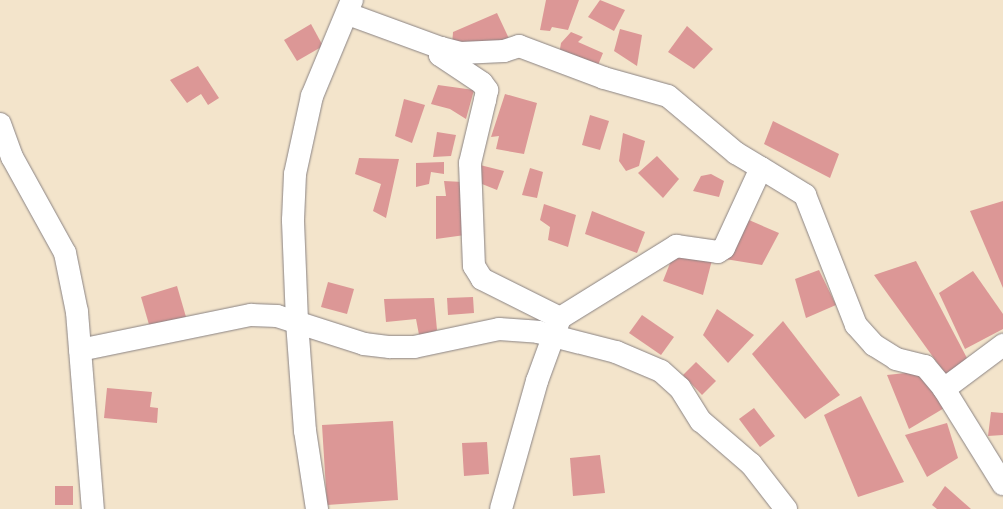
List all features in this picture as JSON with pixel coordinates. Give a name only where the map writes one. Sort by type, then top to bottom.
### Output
[{"type":"street","points":[[317,509],[305,431],[297,321],[293,220],[295,174],[312,96],[350,7],[441,48],[461,53],[504,51],[519,46],[604,78],[668,96],[736,153],[804,195],[856,325],[874,344],[896,359],[925,366],[944,389],[1003,484]]},
{"type":"street","points":[[441,48],[440,55],[482,83],[487,90],[470,163],[474,266],[482,279],[556,327],[661,372],[680,388],[701,422],[751,464],[786,509]]},
{"type":"street","points":[[0,124],[12,156],[64,253],[77,312],[94,509]]},
{"type":"street","points":[[80,350],[251,315],[297,321],[364,344],[390,347],[414,347],[499,329],[556,327],[676,246],[718,252],[724,248],[761,168]]},
{"type":"street","points":[[501,509],[556,327]]},
{"type":"street","points":[[944,389],[1003,345]]},
{"type":"building","points":[[546,0],[579,0],[568,30],[552,27],[550,31],[540,30]]},
{"type":"building","points":[[600,0],[625,10],[614,31],[588,17]]},
{"type":"building","points":[[497,13],[512,45],[452,46],[453,32]]},
{"type":"building","points":[[311,24],[323,46],[297,61],[284,40]]},
{"type":"building","points":[[687,26],[713,49],[694,69],[668,52]]},
{"type":"building","points":[[620,29],[642,35],[637,66],[614,51]]},
{"type":"building","points":[[571,32],[583,37],[578,42],[603,53],[596,70],[559,55],[561,43]]},
{"type":"building","points":[[198,66],[219,98],[208,105],[201,94],[187,103],[170,80]]},
{"type":"building","points":[[438,85],[474,90],[466,119],[450,109],[431,104]]},
{"type":"building","points":[[505,94],[537,103],[524,154],[496,149],[499,136],[491,137]]},
{"type":"building","points":[[404,99],[425,105],[412,143],[395,136]]},
{"type":"building","points":[[590,115],[609,121],[600,150],[582,145]]},
{"type":"building","points":[[773,121],[839,154],[830,178],[764,144]]},
{"type":"building","points":[[437,132],[456,135],[451,156],[433,157]]},
{"type":"building","points":[[623,133],[645,141],[639,166],[626,171],[619,161]]},
{"type":"building","points":[[657,156],[679,179],[663,198],[638,173]]},
{"type":"building","points":[[359,158],[399,159],[386,218],[373,211],[381,184],[355,174]]},
{"type":"building","points":[[444,162],[444,174],[431,172],[429,184],[416,187],[416,163]]},
{"type":"building","points":[[480,165],[504,171],[497,190],[472,180]]},
{"type":"building","points":[[530,168],[543,172],[537,198],[522,195]]},
{"type":"building","points":[[711,174],[724,181],[719,197],[693,191],[701,176]]},
{"type":"building","points":[[444,181],[463,182],[465,235],[436,239],[436,196],[446,196]]},
{"type":"building","points":[[1003,201],[1003,288],[970,211]]},
{"type":"building","points":[[544,204],[576,215],[568,247],[548,240],[550,227],[540,220]]},
{"type":"building","points":[[592,211],[645,232],[637,253],[585,234]]},
{"type":"building","points":[[749,220],[779,233],[762,265],[719,258]]},
{"type":"building","points":[[674,253],[712,260],[703,295],[663,281]]},
{"type":"building","points":[[916,261],[968,360],[946,375],[874,275]]},
{"type":"building","points":[[819,270],[836,305],[806,318],[795,279]]},
{"type":"building","points":[[973,271],[1003,314],[1003,329],[965,349],[939,293]]},
{"type":"building","points":[[328,282],[354,289],[347,314],[321,307]]},
{"type":"building","points":[[177,286],[186,317],[150,328],[141,297]]},
{"type":"building","points":[[473,297],[474,313],[448,315],[447,298]]},
{"type":"building","points":[[434,298],[437,330],[420,340],[416,319],[386,322],[384,299]]},
{"type":"building","points":[[717,309],[754,335],[728,363],[703,335]]},
{"type":"building","points":[[642,315],[674,337],[661,355],[629,333]]},
{"type":"building","points":[[783,321],[840,395],[805,419],[752,354]]},
{"type":"building","points":[[696,362],[716,381],[702,395],[683,375]]},
{"type":"building","points":[[924,371],[946,407],[909,429],[887,375]]},
{"type":"building","points":[[107,388],[152,392],[150,407],[158,408],[157,423],[104,418]]},
{"type":"building","points":[[861,396],[904,482],[858,497],[824,415]]},
{"type":"building","points":[[754,408],[775,436],[760,447],[739,419]]},
{"type":"building","points":[[991,412],[1003,413],[1003,435],[988,436]]},
{"type":"building","points":[[393,421],[398,500],[327,505],[322,425]]},
{"type":"building","points":[[947,423],[958,458],[927,477],[905,435]]},
{"type":"building","points":[[487,442],[489,474],[464,476],[462,443]]},
{"type":"building","points":[[600,455],[605,493],[573,496],[570,458]]},
{"type":"building","points":[[55,486],[73,486],[73,505],[55,505]]},
{"type":"building","points":[[945,486],[971,509],[937,509],[932,505]]}]
